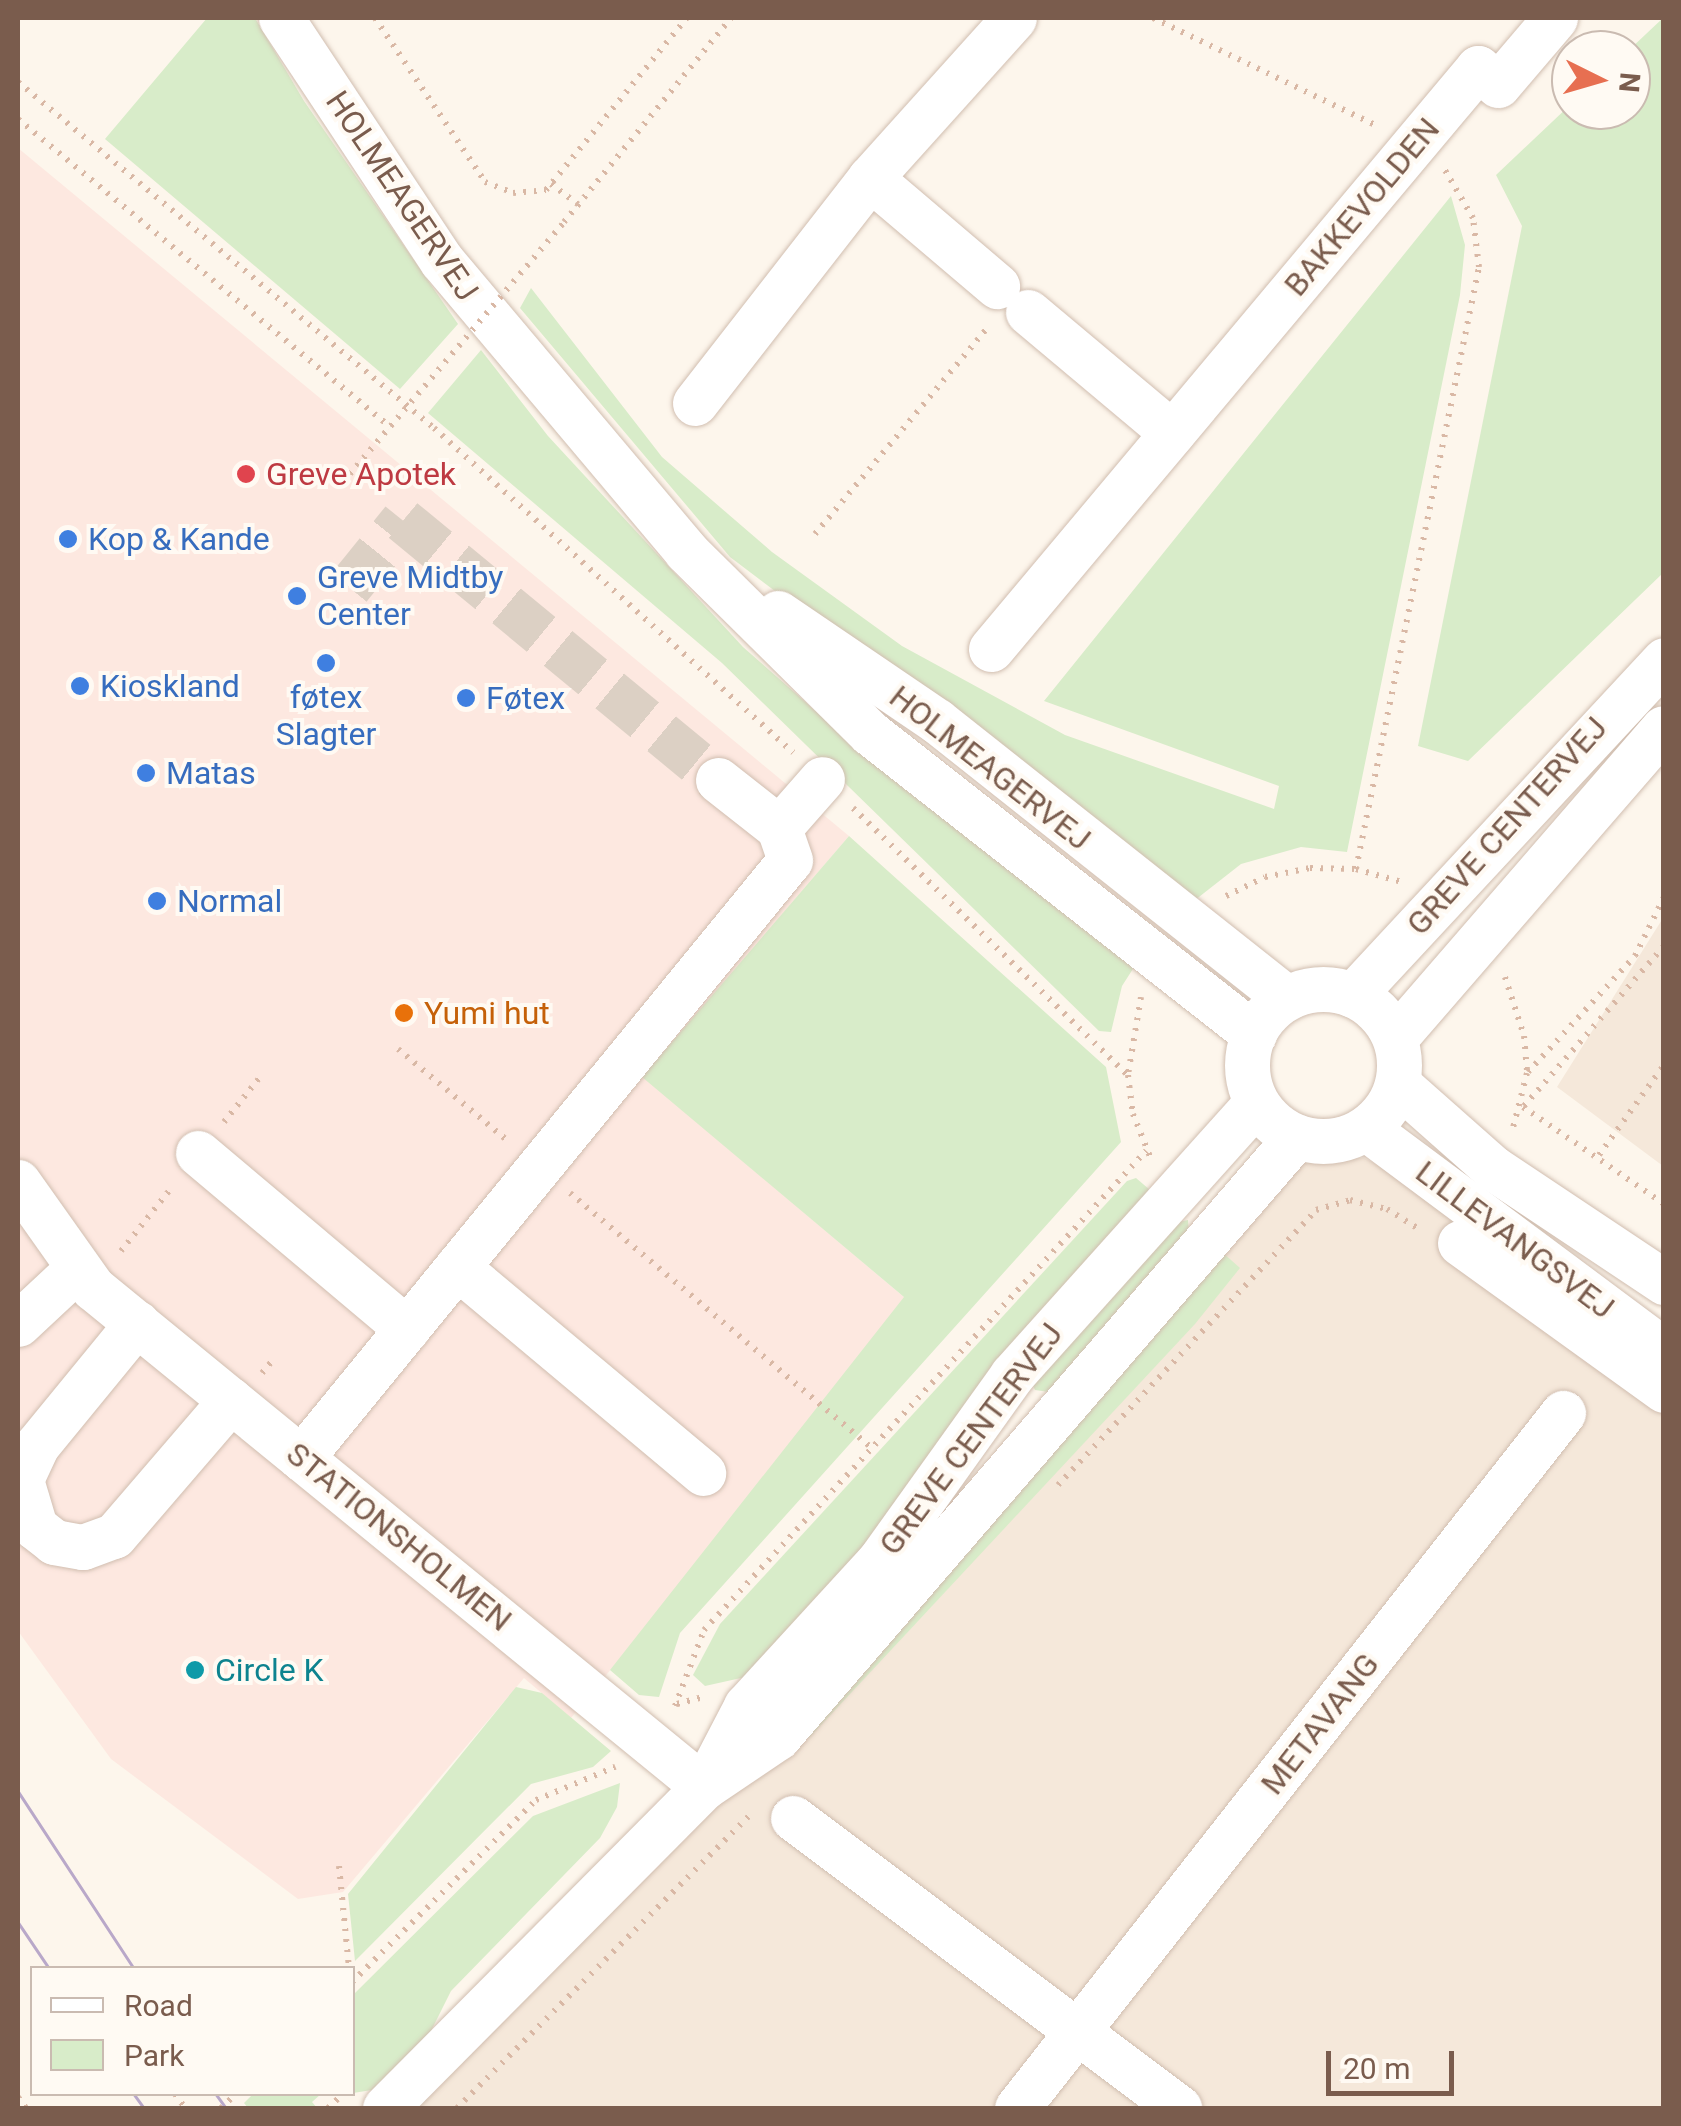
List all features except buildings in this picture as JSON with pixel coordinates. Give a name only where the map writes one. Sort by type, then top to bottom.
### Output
[{"type":"street","name":"HOLMEAGERVEJ","points":[[281,18],[442,261],[686,550],[870,733],[1254,1034]]},
{"type":"street","points":[[695,403],[870,178],[1014,18]]},
{"type":"street","name":"BAKKEVOLDEN","points":[[991,649],[1478,68],[1498,85],[1554,18]]},
{"type":"street","points":[[870,178],[1009,304],[1172,433]]},
{"type":"street","name":"HOLMEAGERVEJ","points":[[686,550],[937,721],[1287,998]]},
{"type":"street","name":"GREVE CENTERVEJ","points":[[1353,994],[1664,660]]},
{"type":"street","name":"GREVE CENTERVEJ","points":[[1395,1038],[1664,728]]},
{"type":"street","points":[[302,1458],[542,1169],[790,860],[779,828],[718,780]]},
{"type":"street","points":[[779,828],[822,780]]},
{"type":"street","points":[[1308,990],[1353,994],[1371,1005],[1395,1038],[1398,1084],[1367,1128],[1333,1141],[1296,1137],[1256,1103],[1248,1069],[1254,1034],[1287,998],[1308,990]]},
{"type":"street","name":"LILLEVANGSVEJ","points":[[1398,1084],[1494,1168],[1664,1282]]},
{"type":"street","name":"GREVE CENTERVEJ","points":[[704,1786],[746,1706],[878,1562],[1012,1375],[1256,1103]]},
{"type":"street","name":"LILLEVANGSVEJ","points":[[1367,1128],[1463,1224],[1664,1390]]},
{"type":"street","name":"GREVE CENTERVEJ","points":[[385,2108],[704,1786],[778,1737],[1296,1137]]},
{"type":"street","points":[[198,1153],[408,1328]]},
{"type":"street","name":"STATIONSHOLMEN","points":[[18,1182],[85,1278],[137,1324],[704,1786]]},
{"type":"street","name":"LILLEVANGSVEJ","points":[[1463,1224],[1664,1350]]},
{"type":"street","points":[[457,1267],[703,1474]]},
{"type":"street","points":[[18,1324],[85,1278]]},
{"type":"street","points":[[137,1324],[37,1446],[21,1480],[36,1527],[54,1542],[83,1548],[114,1536],[231,1400]]},
{"type":"street","name":"METAVANG","points":[[1018,2108],[1563,1413]]},
{"type":"street","points":[[772,1816],[1179,2108]]},
{"type":"path","points":[[375,18],[485,182],[512,193],[551,184],[687,18]]},
{"type":"path","points":[[344,482],[564,222],[729,18]]},
{"type":"path","points":[[1152,18],[1414,144],[1451,175],[1473,218],[1479,267],[1356,870]]},
{"type":"path","points":[[18,82],[549,528],[822,780],[1128,1075]]},
{"type":"path","points":[[18,119],[390,426]]},
{"type":"path","points":[[551,184],[578,204]]},
{"type":"path","points":[[815,534],[1009,304]]},
{"type":"path","points":[[1527,1073],[1635,956],[1664,896]]},
{"type":"path","points":[[1494,1168],[1523,1107],[1664,946]]},
{"type":"path","points":[[398,1048],[872,1447]]},
{"type":"path","points":[[1598,1155],[1664,1066]]},
{"type":"path","points":[[1523,1107],[1664,1204]]},
{"type":"path","points":[[355,1979],[536,1800],[600,1776],[652,1743],[676,1704],[704,1630],[1146,1151]]},
{"type":"path","points":[[1053,1491],[1316,1210],[1350,1200],[1387,1208],[1421,1231],[1463,1224]]},
{"type":"path","points":[[457,2108],[772,1816]]},
{"type":"path","points":[[339,1866],[350,1966]]},
{"type":"path","points":[[18,2097],[26,2108]]},
{"type":"shaded area","points":[[18,148],[849,836],[643,1077],[911,1303],[571,1718],[524,1678],[343,1892],[298,1899],[111,1759],[18,1631]]},
{"type":"shaded area","points":[[1663,918],[1663,1166],[1557,1087]]},
{"type":"shaded area","points":[[1364,1158],[1435,1194],[1663,1360],[1663,2108],[380,2108],[1274,1180],[1310,1160]]},
{"type":"green space","points":[[207,18],[255,18],[304,101],[458,324],[400,389],[105,139]]},
{"type":"green space","points":[[1663,18],[1663,573],[1468,761],[1418,746],[1522,226],[1496,175],[1551,123],[1551,130],[1651,130],[1650,30]]},
{"type":"green space","points":[[1451,196],[1465,245],[1460,295],[1347,852],[1301,847],[1241,864],[1190,904],[730,557],[520,308],[531,288],[662,457],[772,552],[902,646],[1065,735],[1274,809],[1279,786],[1044,701]]},
{"type":"green space","points":[[481,350],[548,436],[743,647],[903,788],[1138,961],[1122,986],[1111,1032],[1099,1031],[722,663],[428,413]]},
{"type":"green space","points":[[849,836],[1106,1067],[1121,1142],[680,1633],[659,1697],[639,1695],[610,1670],[904,1297],[642,1077]]},
{"type":"green space","points":[[1136,1178],[1157,1196],[887,1529],[759,1674],[705,1686],[693,1675],[720,1624],[1127,1181]]},
{"type":"green space","points":[[1188,1220],[1189,1234],[1049,1392],[1035,1390],[1029,1378],[1169,1224]]},
{"type":"green space","points":[[1213,1244],[1240,1268],[1195,1324],[809,1738],[801,1730]]},
{"type":"green space","points":[[516,1687],[542,1693],[611,1751],[593,1767],[531,1784],[355,1961],[348,1894]]},
{"type":"green space","points":[[620,1783],[617,1807],[600,1838],[451,1991],[425,2043],[372,2090],[355,2093],[355,1993],[533,1816]]},
{"type":"green space","points":[[251,2096],[319,2096],[312,2102],[317,2108],[248,2108],[244,2103]]},
{"type":"tunnel","points":[[349,587],[403,520],[718,780]]},
{"type":"tram line","points":[[18,1791],[133,1966]]},
{"type":"tram line","points":[[18,1922],[48,1966]]},
{"type":"tram line","points":[[135,2096],[144,2108]]},
{"type":"tram line","points":[[217,2096],[226,2108]]},
{"type":"place","name":"Greve Apotek","points":[[246,474]]},
{"type":"place","name":"Kop & Kande","points":[[68,539]]},
{"type":"place","name":"Greve Midtby Center","points":[[297,596]]},
{"type":"place","name":"føtex Slagter","points":[[326,663]]},
{"type":"place","name":"Kioskland","points":[[80,686]]},
{"type":"place","name":"Føtex","points":[[466,698]]},
{"type":"place","name":"Matas","points":[[146,773]]},
{"type":"place","name":"Normal","points":[[157,901]]},
{"type":"place","name":"Yumi hut","points":[[404,1013]]},
{"type":"place","name":"Circle K","points":[[195,1670]]}]
